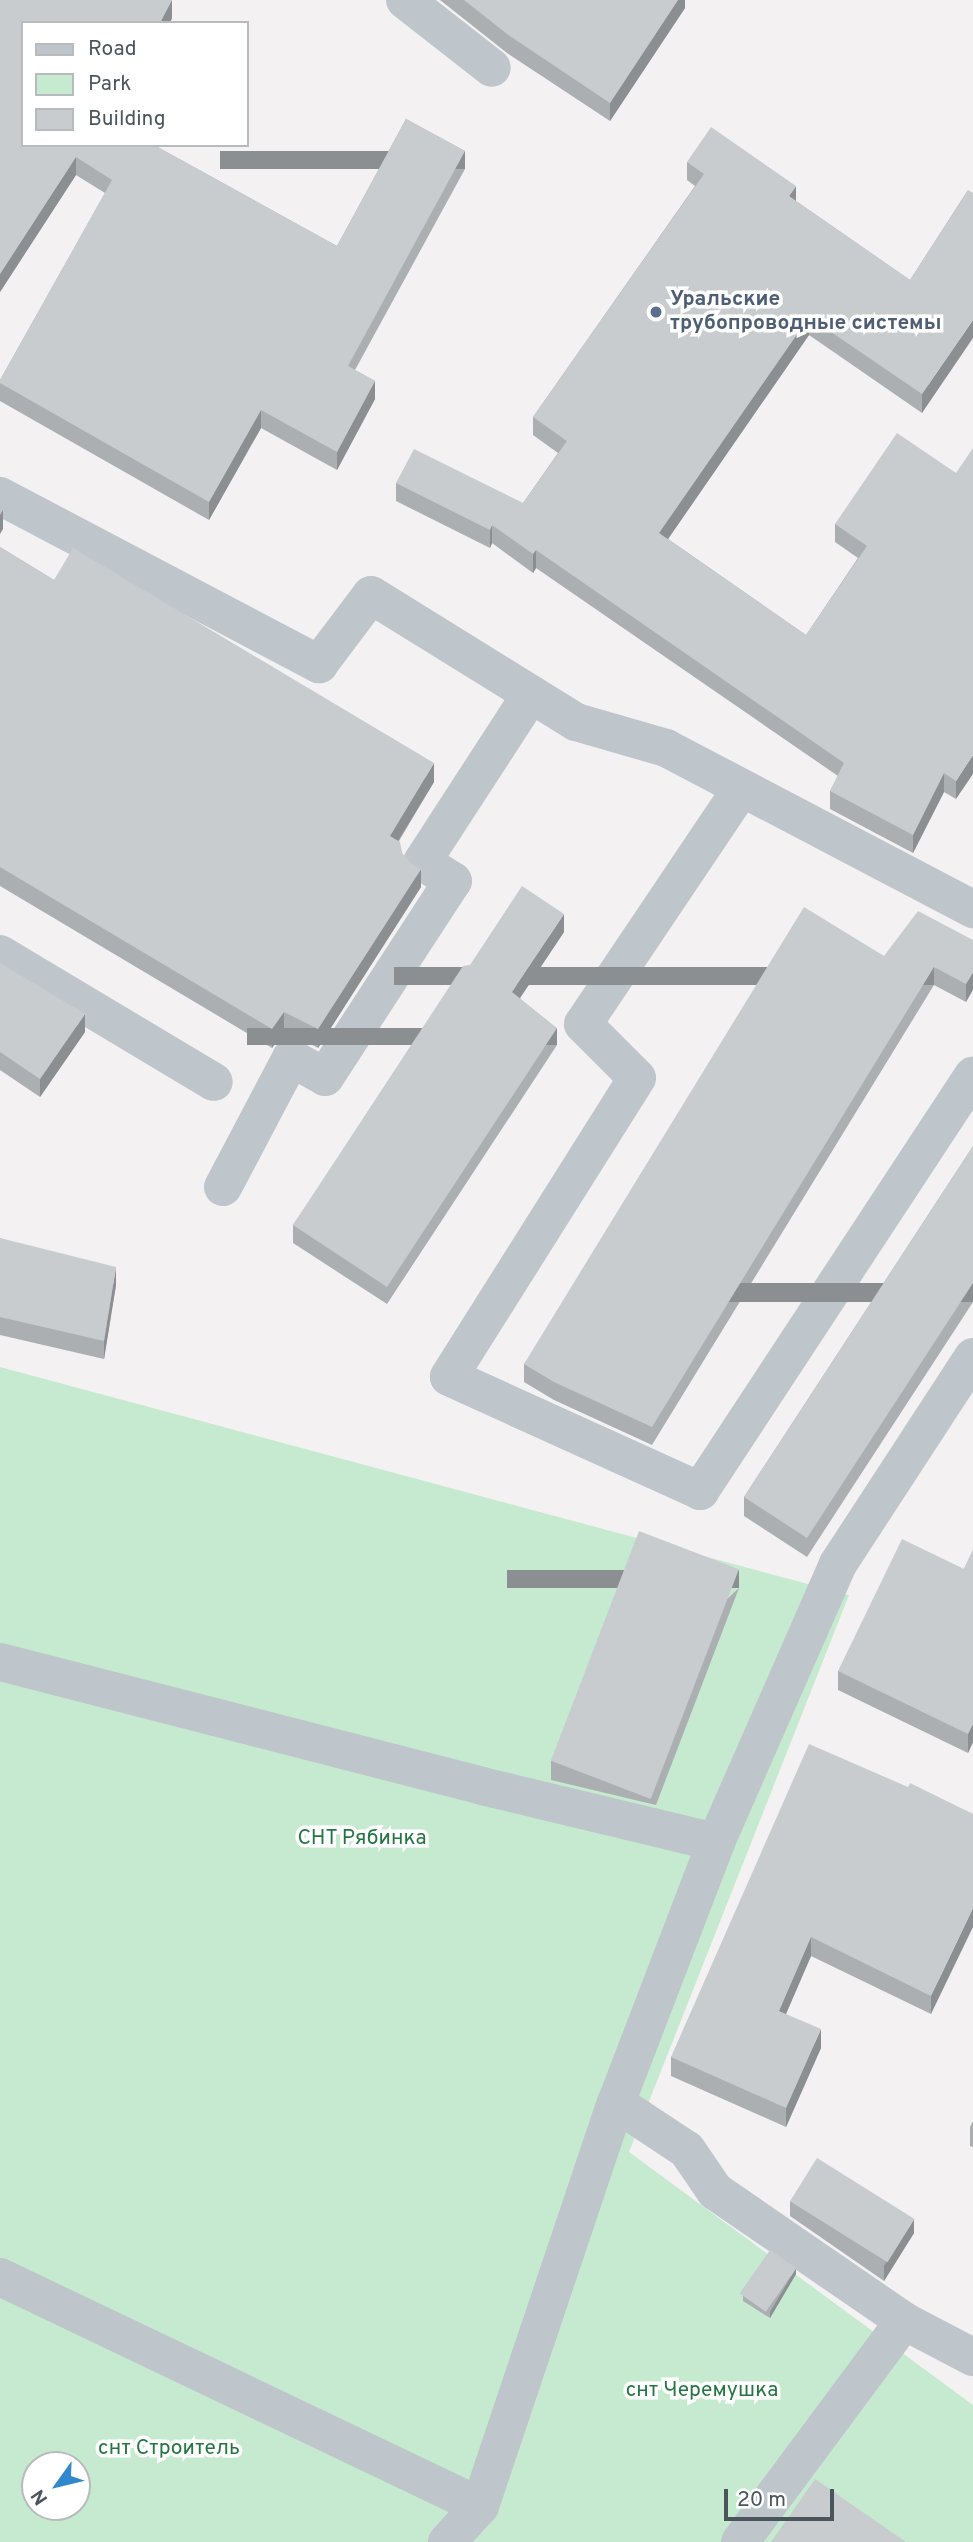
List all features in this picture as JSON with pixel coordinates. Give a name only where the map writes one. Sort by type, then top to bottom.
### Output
[{"type":"street","points":[[405,0],[492,68]]},
{"type":"street","points":[[0,496],[318,664],[371,595],[576,722],[666,748],[973,909]]},
{"type":"street","points":[[223,1187],[291,1058],[325,1077],[453,881],[422,862],[531,694]]},
{"type":"street","points":[[741,789],[583,1024],[638,1078],[449,1377],[700,1491],[973,1076]]},
{"type":"street","points":[[0,954],[214,1082]]},
{"type":"street","points":[[447,2542],[480,2506],[616,2103],[716,1842],[838,1564],[973,1357]]},
{"type":"street","points":[[0,1662],[482,1786],[716,1842]]},
{"type":"street","points":[[616,2103],[687,2150],[715,2191],[904,2321],[973,2357]]},
{"type":"street","points":[[0,2277],[480,2506]]},
{"type":"street","points":[[740,2542],[904,2321]]},
{"type":"green space","name":"СНТ Рябинка","points":[[0,1367],[849,1595],[629,2152],[973,2405],[973,2542],[0,2542]]},
{"type":"building","points":[[0,0],[172,0],[161,21],[21,21],[21,147],[158,147],[337,246],[406,119],[465,151],[348,366],[375,381],[337,452],[261,410],[209,502],[0,383],[112,180],[76,157],[0,274]]},
{"type":"building","points":[[464,0],[678,0],[610,103],[507,34]]},
{"type":"building","points":[[711,127],[796,186],[789,196],[910,280],[968,190],[973,193],[973,320],[922,394],[809,317],[659,533],[806,635],[867,546],[835,524],[897,433],[956,473],[973,448],[973,755],[956,781],[944,773],[913,835],[830,791],[844,763],[536,550],[533,554],[492,525],[490,530],[396,483],[414,449],[523,503],[567,441],[533,417],[704,174],[687,162]]},
{"type":"building","points":[[0,547],[54,580],[73,548],[434,763],[390,836],[400,842],[402,853],[410,862],[421,869],[318,1029],[284,1012],[272,1029],[0,867]]},
{"type":"building","points":[[522,886],[564,914],[512,992],[557,1028],[387,1287],[293,1225],[463,966],[470,965]]},
{"type":"building","points":[[804,907],[884,956],[918,911],[973,940],[973,972],[966,984],[934,967],[652,1427],[554,1382],[524,1364]]},
{"type":"building","points":[[0,963],[85,1014],[40,1079],[0,1052]]},
{"type":"building","points":[[973,1146],[973,1283],[807,1538],[744,1497]]},
{"type":"building","points":[[0,1238],[116,1267],[104,1341],[0,1317]]},
{"type":"building","points":[[639,1531],[739,1569],[651,1799],[551,1761]]},
{"type":"building","points":[[902,1539],[964,1569],[973,1550],[973,1724],[968,1734],[838,1671]]},
{"type":"building","points":[[809,1744],[908,1787],[910,1783],[973,1814],[973,1908],[931,1996],[811,1937],[779,2011],[821,2029],[786,2108],[671,2057]]},
{"type":"building","points":[[817,2158],[915,2219],[887,2262],[790,2201]]},
{"type":"building","points":[[770,2250],[796,2268],[766,2312],[740,2293]]},
{"type":"building","points":[[815,2479],[906,2542],[771,2542]]},
{"type":"place","name":"Уральские трубопроводные системы","points":[[656,312]]},
{"type":"park label","name":"снт Черемушка","points":[[702,2391]]},
{"type":"park label","name":"снт Строитель","points":[[169,2449]]}]
